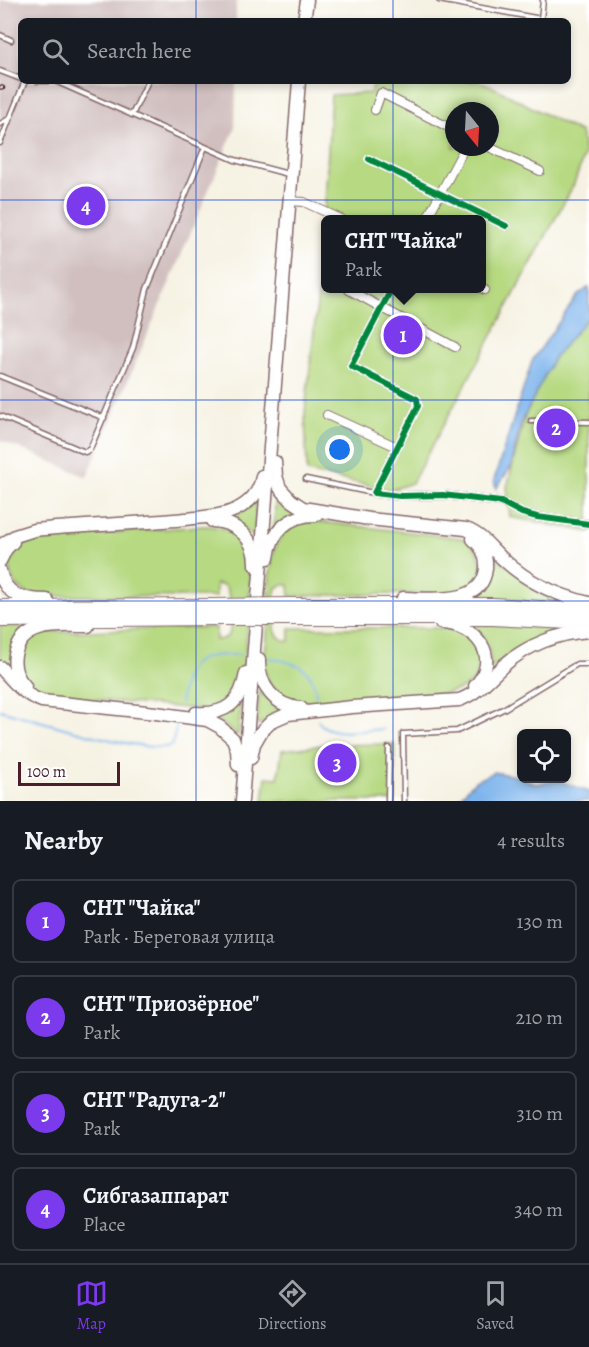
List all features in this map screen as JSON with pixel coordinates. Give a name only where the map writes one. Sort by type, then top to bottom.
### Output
[{"type":"highway","points":[[0,607],[216,612],[493,605],[589,611]]},
{"type":"highway","points":[[308,611],[589,623]]},
{"type":"highway","points":[[0,620],[198,612]]},
{"type":"main road","points":[[304,18],[307,0]]},
{"type":"main road","points":[[242,801],[299,84]]},
{"type":"main road","points":[[284,266],[288,305],[275,467],[278,483],[286,496],[303,508],[369,519]]},
{"type":"main road","points":[[0,546],[15,536],[33,530],[160,522],[226,514],[246,504],[259,489],[262,478],[276,308],[284,266]]},
{"type":"main road","points":[[258,597],[266,575],[271,543],[276,532],[285,524],[300,517],[314,515],[469,530],[480,536],[512,567],[536,583],[589,603]]},
{"type":"main road","points":[[160,522],[219,521],[238,529],[247,537],[253,548],[258,597]]},
{"type":"main road","points":[[308,611],[342,599],[455,598],[466,595],[479,586],[485,575],[486,558],[481,546],[472,538],[459,532],[403,523]]},
{"type":"main road","points":[[0,561],[9,546],[23,537],[104,526]]},
{"type":"main road","points":[[0,571],[10,591],[18,597],[30,600],[162,600],[198,612]]},
{"type":"main road","points":[[308,611],[341,622],[453,624],[465,628],[479,641],[485,653],[485,666],[480,679],[465,693],[451,697],[393,704]]},
{"type":"main road","points":[[106,707],[44,697],[30,690],[21,682],[15,669],[15,658],[21,641],[34,630],[45,627],[163,624],[198,612]]},
{"type":"main road","points":[[247,801],[252,753],[257,737],[267,726],[288,714],[464,699],[528,648],[561,635],[589,631]]},
{"type":"main road","points":[[256,632],[262,679],[278,701],[297,708],[352,707]]},
{"type":"main road","points":[[156,712],[207,714],[228,708],[239,696],[244,685],[249,650],[256,632]]},
{"type":"main road","points":[[0,667],[20,689],[36,699],[53,703],[156,712],[207,720],[220,726],[229,734],[238,755],[235,801]]},
{"type":"street","points":[[375,110],[381,93],[445,125]]},
{"type":"street","points":[[499,152],[540,171]]},
{"type":"street","points":[[428,215],[460,156]]},
{"type":"street","points":[[369,159],[483,215]]},
{"type":"street","points":[[290,201],[304,202],[334,215]]},
{"type":"street","points":[[486,217],[506,226]]},
{"type":"street","points":[[355,293],[455,347]]},
{"type":"street","points":[[390,293],[351,366],[417,399],[418,406],[374,493],[400,496],[443,495],[501,502],[522,513],[537,517],[589,524]]},
{"type":"street","points":[[327,415],[397,447]]},
{"type":"lane","points":[[439,0],[531,18]]},
{"type":"lane","points":[[541,18],[543,0]]},
{"type":"lane","points":[[0,35],[11,40]]},
{"type":"lane","points":[[0,71],[18,78]]},
{"type":"lane","points":[[0,143],[22,84]]},
{"type":"lane","points":[[62,84],[235,160],[292,175]]},
{"type":"lane","points":[[132,115],[147,84]]},
{"type":"lane","points":[[0,124],[9,119]]},
{"type":"lane","points":[[0,416],[85,452],[90,449],[133,348],[147,289],[205,147]]},
{"type":"lane","points":[[0,377],[104,418]]},
{"type":"lane","points":[[531,421],[589,422]]},
{"type":"lane","points":[[306,478],[374,493]]},
{"type":"lane","points":[[404,801],[404,734],[457,731],[505,708],[577,664],[589,664]]},
{"type":"lane","points":[[388,801],[389,748]]},
{"type":"shaded area","points":[[0,0],[236,0],[236,18],[18,18],[18,84],[236,84],[235,128],[87,477],[0,440]]},
{"type":"green space","points":[[374,84],[486,84],[581,133],[585,153],[574,184],[412,483],[391,490],[307,472],[305,412],[321,268],[321,293],[486,293],[486,215],[324,215],[331,95],[370,93]]},
{"type":"green space","points":[[589,304],[589,532],[510,517],[507,487],[537,369]]},
{"type":"green space","points":[[276,493],[288,506],[299,512],[274,529]]},
{"type":"green space","points":[[257,501],[257,504],[254,537],[231,519]]},
{"type":"green space","points":[[311,521],[461,538],[472,545],[476,551],[481,570],[473,584],[453,593],[290,596],[289,585],[282,585],[276,588],[274,597],[275,630],[279,637],[290,641],[290,628],[448,628],[466,635],[478,651],[480,664],[472,682],[463,688],[446,693],[307,703],[291,700],[277,691],[268,678],[264,662],[272,559],[283,534],[299,523]]},
{"type":"green space","points":[[203,526],[231,532],[245,543],[248,552],[250,584],[244,669],[233,696],[207,710],[55,696],[37,691],[27,683],[21,669],[21,654],[27,642],[37,635],[52,632],[216,627],[216,640],[225,638],[229,634],[231,610],[225,586],[216,584],[216,597],[37,596],[25,592],[16,585],[11,576],[12,557],[18,549],[28,542],[41,538]]},
{"type":"green space","points":[[491,555],[562,600],[563,603],[477,598],[490,574]]},
{"type":"green space","points":[[473,624],[563,628],[521,646],[490,669],[488,645]]},
{"type":"green space","points":[[0,626],[28,626],[15,640],[10,670],[0,660]]},
{"type":"green space","points":[[259,691],[282,711],[258,725],[257,724]]},
{"type":"green space","points":[[238,705],[241,706],[238,735],[215,719]]},
{"type":"green space","points":[[394,744],[395,801],[263,801],[266,777],[278,778],[282,750],[324,745]]},
{"type":"water","points":[[589,287],[589,316],[554,358],[521,423],[511,467],[496,489],[494,480],[532,361],[577,296]]},
{"type":"water","points":[[494,772],[517,776],[517,783],[565,783],[589,792],[589,801],[456,801],[475,781]]},
{"type":"waterway","points":[[180,704],[186,677],[196,662],[213,656],[240,655]]},
{"type":"waterway","points":[[269,658],[295,664],[307,672],[316,696]]},
{"type":"waterway","points":[[0,710],[141,746],[172,745],[177,725]]},
{"type":"waterway","points":[[318,721],[330,730],[338,731],[383,729]]},
{"type":"cycle path","points":[[369,159],[484,215]]},
{"type":"cycle path","points":[[486,216],[506,226]]},
{"type":"cycle path","points":[[389,293],[351,366],[417,399],[418,406],[374,493],[400,496],[443,495],[501,502],[522,513],[537,517],[589,524]]},
{"type":"place","name":"Сибгазаппарат","points":[[86,206]]},
{"type":"place","name":"СНТ \"Чайка\"","points":[[403,335]]},
{"type":"place","name":"СНТ \"Приозёрное\"","points":[[556,428]]},
{"type":"place","name":"СНТ \"Радуга-2\"","points":[[337,763]]}]
